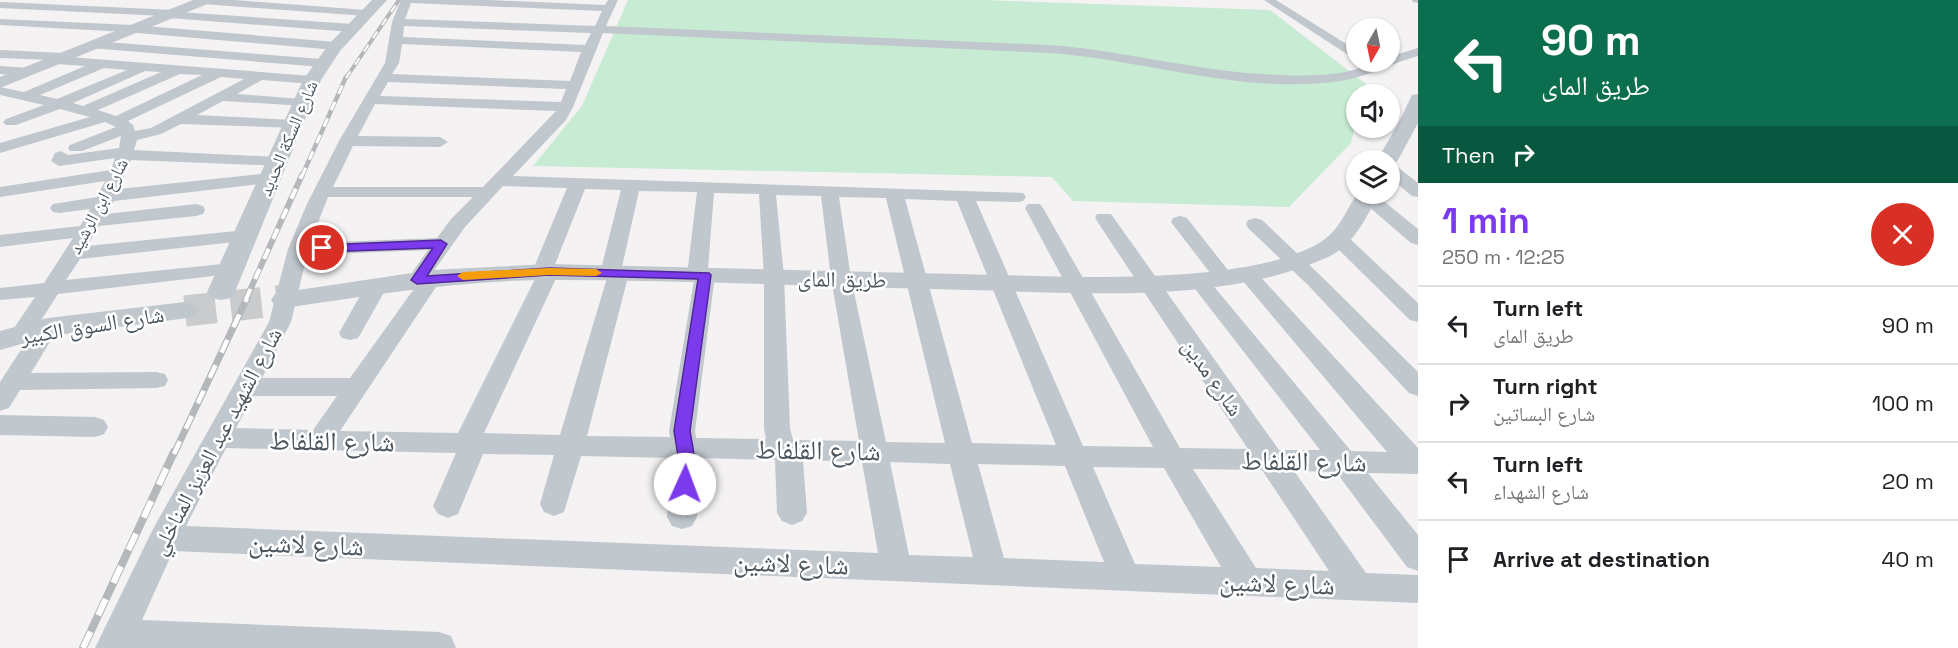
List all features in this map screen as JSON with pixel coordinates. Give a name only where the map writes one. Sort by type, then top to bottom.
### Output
[{"type":"street","points":[[80,26],[140,0]]},
{"type":"street","points":[[0,54],[61,53],[96,44],[204,0],[373,7]]},
{"type":"street","points":[[1269,0],[1346,50]]},
{"type":"street","points":[[0,5],[117,10],[352,28]]},
{"type":"street","name":"شارع السكة الحديد","points":[[221,292],[301,103],[317,71],[336,46],[373,7]]},
{"type":"street","points":[[30,24],[69,8]]},
{"type":"street","points":[[402,14],[606,14]]},
{"type":"street","points":[[402,14],[606,14],[848,39],[1101,54],[1180,69],[1252,77],[1337,77],[1363,72]]},
{"type":"street","points":[[402,14],[589,48]]},
{"type":"street","name":"شارع الشهيد عبد العزيز المناخلي","points":[[115,641],[165,538],[280,322],[298,249],[347,141],[392,63],[402,14]]},
{"type":"street","points":[[320,440],[357,387],[425,279],[441,244],[492,187],[558,120],[566,107],[589,48],[606,14]]},
{"type":"street","points":[[224,38],[257,21]]},
{"type":"street","points":[[0,22],[336,46]]},
{"type":"street","points":[[96,44],[317,71]]},
{"type":"street","points":[[1400,57],[1418,52]]},
{"type":"street","points":[[1,81],[28,72],[61,53],[103,64],[260,76],[317,71]]},
{"type":"street","points":[[0,108],[103,64]]},
{"type":"street","points":[[11,122],[144,67]]},
{"type":"street","points":[[84,111],[178,69]]},
{"type":"street","points":[[122,135],[69,152],[59,161],[122,135],[219,73]]},
{"type":"street","points":[[3,158],[156,130],[260,76]]},
{"type":"street","points":[[385,78],[575,85]]},
{"type":"street","points":[[1,81],[28,97],[84,111],[122,135],[183,166],[219,161],[274,170]]},
{"type":"street","points":[[220,97],[301,103]]},
{"type":"street","points":[[1395,150],[1413,128],[1418,99]]},
{"type":"street","points":[[372,100],[566,107]]},
{"type":"street","points":[[179,118],[292,125]]},
{"type":"street","name":"شارع ابن الرشيد","points":[[6,392],[23,334],[90,226],[118,174],[122,135]]},
{"type":"street","points":[[163,157],[187,141]]},
{"type":"street","points":[[347,141],[440,142]]},
{"type":"street","points":[[219,161],[241,144]]},
{"type":"street","points":[[59,208],[274,170]]},
{"type":"street","points":[[373,192],[385,173]]},
{"type":"street","points":[[0,192],[118,174]]},
{"type":"street","points":[[1400,178],[1418,192]]},
{"type":"street","points":[[0,202],[37,195],[77,180]]},
{"type":"street","points":[[448,506],[469,444],[545,272],[578,184]]},
{"type":"street","points":[[322,192],[578,184],[1017,197]]},
{"type":"street","points":[[554,504],[614,273],[631,185]]},
{"type":"street","points":[[682,517],[686,468],[682,431],[701,275],[706,187]]},
{"type":"street","points":[[767,189],[774,277],[777,428],[780,443],[789,458],[792,513]]},
{"type":"street","points":[[829,191],[841,278],[896,567]]},
{"type":"street","points":[[894,193],[992,572]]},
{"type":"street","points":[[964,195],[1126,578]]},
{"type":"street","name":"طريق الماى","points":[[285,300],[425,279],[545,272],[1149,285],[1223,278],[1317,253],[1339,239],[1362,204]]},
{"type":"street","points":[[1378,204],[1418,239]]},
{"type":"street","points":[[1035,208],[1173,459],[1247,582]]},
{"type":"street","points":[[2,244],[90,226],[196,210]]},
{"type":"street","name":"شارع مدين","points":[[1104,218],[1358,587]]},
{"type":"street","points":[[1180,222],[1223,278],[1344,462],[1418,558]]},
{"type":"street","points":[[1255,224],[1316,282],[1418,387]]},
{"type":"street","points":[[72,254],[246,236]]},
{"type":"street","points":[[1339,239],[1418,315]]},
{"type":"street","points":[[298,249],[441,244]]},
{"type":"street","points":[[0,294],[231,269]]},
{"type":"street","points":[[1223,278],[1418,463]]},
{"type":"street","points":[[350,333],[376,286]]},
{"type":"street","name":"شارع السوق الكبير","points":[[23,334],[185,311]]},
{"type":"street","points":[[6,392],[156,380]]},
{"type":"street","points":[[246,387],[357,387]]},
{"type":"street","points":[[0,425],[95,427]]},
{"type":"street","name":"شارع القلفاط","points":[[219,438],[1418,463]]},
{"type":"street","name":"شارع لاشين","points":[[165,538],[1418,589]]},
{"type":"street","points":[[115,641],[438,648]]},
{"type":"green space","points":[[628,0],[983,0],[1270,10],[1346,69],[1346,72],[1350,72],[1366,84],[1346,84],[1346,138],[1352,138],[1351,143],[1289,207],[1073,201],[1052,177],[533,166],[582,106]]},
{"type":"tunnel","points":[[185,311],[285,300]]},
{"type":"railway","points":[[346,78],[399,0]]},
{"type":"railway","points":[[302,176],[346,77]]},
{"type":"railway","points":[[246,299],[302,175]]},
{"type":"railway","points":[[174,454],[247,298]]},
{"type":"railway","points":[[83,648],[174,452]]},
{"type":"slow traffic","points":[[463,276],[549,272],[596,273]]},
{"type":"route","points":[[322,248],[441,244],[417,280],[549,272],[705,275],[681,437],[686,456],[685,484]]}]
